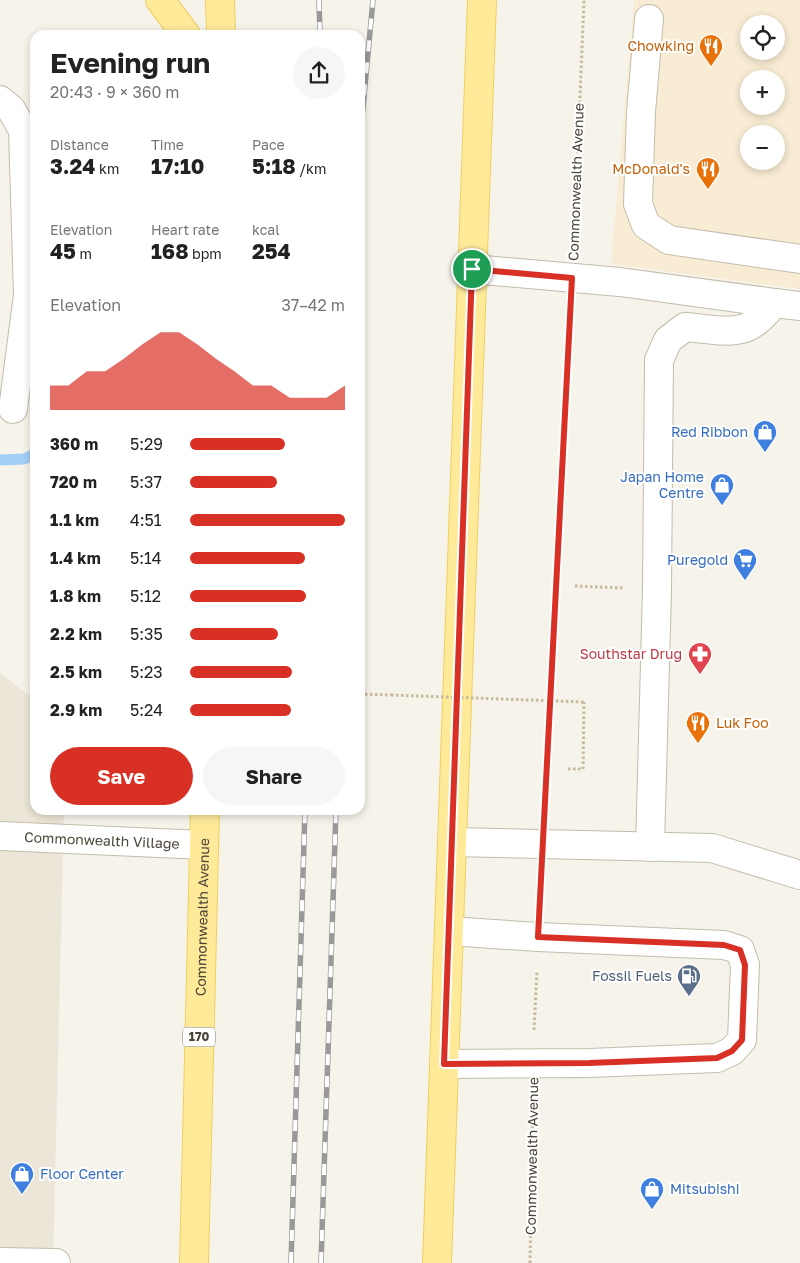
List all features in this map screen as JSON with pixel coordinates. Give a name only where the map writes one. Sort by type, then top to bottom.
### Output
[{"type":"main road","points":[[160,0],[182,30]]},
{"type":"main road","points":[[220,0],[221,30]]},
{"type":"main road","points":[[438,1262],[482,0]]},
{"type":"main road","name":"Commonwealth Avenue","points":[[194,1263],[205,815]]},
{"type":"street","points":[[649,19],[638,204],[646,225],[669,240],[800,259]]},
{"type":"street","points":[[0,100],[11,109],[23,130],[30,258]]},
{"type":"street","points":[[472,269],[572,278],[787,305]]},
{"type":"street","points":[[650,847],[657,589],[659,360],[668,340],[686,327],[730,330],[744,328],[787,305]]},
{"type":"street","points":[[13,409],[30,307]]},
{"type":"street","name":"Commonwealth Village","points":[[0,836],[204,845]]},
{"type":"street","points":[[452,842],[712,848],[800,875]]},
{"type":"street","points":[[444,1064],[589,1063],[717,1058],[732,1051],[742,1040],[745,965],[740,950],[724,945],[449,931]]},
{"type":"street","points":[[0,1262],[56,1263]]},
{"type":"path","name":"Commonwealth Avenue","points":[[530,1263],[533,1063],[538,937],[572,278],[584,0]]},
{"type":"path","points":[[576,586],[657,589]]},
{"type":"path","points":[[365,694],[584,702],[583,769],[568,770]]},
{"type":"shaded area","points":[[634,0],[800,0],[800,289],[611,264]]},
{"type":"shaded area","points":[[0,673],[30,696],[30,815],[64,815],[53,1263],[0,1263]]},
{"type":"waterway","points":[[0,460],[24,459],[30,456]]},
{"type":"railway","points":[[319,0],[320,30]]},
{"type":"railway","points":[[365,86],[373,0]]},
{"type":"railway","points":[[291,1263],[305,815]]},
{"type":"railway","points":[[321,1263],[336,815]]},
{"type":"place","name":"Chowking","points":[[711,67]]},
{"type":"place","name":"McDonald's","points":[[708,190]]},
{"type":"place","name":"Red Ribbon","points":[[765,453]]},
{"type":"place","name":"Japan Home Centre","points":[[722,506]]},
{"type":"place","name":"Puregold","points":[[745,581]]},
{"type":"place","name":"Southstar Drug","points":[[700,675]]},
{"type":"place","name":"Luk Foo","points":[[698,744]]},
{"type":"place","name":"Fossil Fuels","points":[[689,997]]},
{"type":"place","name":"Floor Center","points":[[22,1195]]},
{"type":"place","name":"Mitsubishi","points":[[652,1210]]},
{"type":"route","points":[[472,269],[572,278],[538,937],[724,945],[740,950],[745,965],[742,1040],[732,1051],[717,1058],[589,1063],[444,1064],[472,269]]}]
